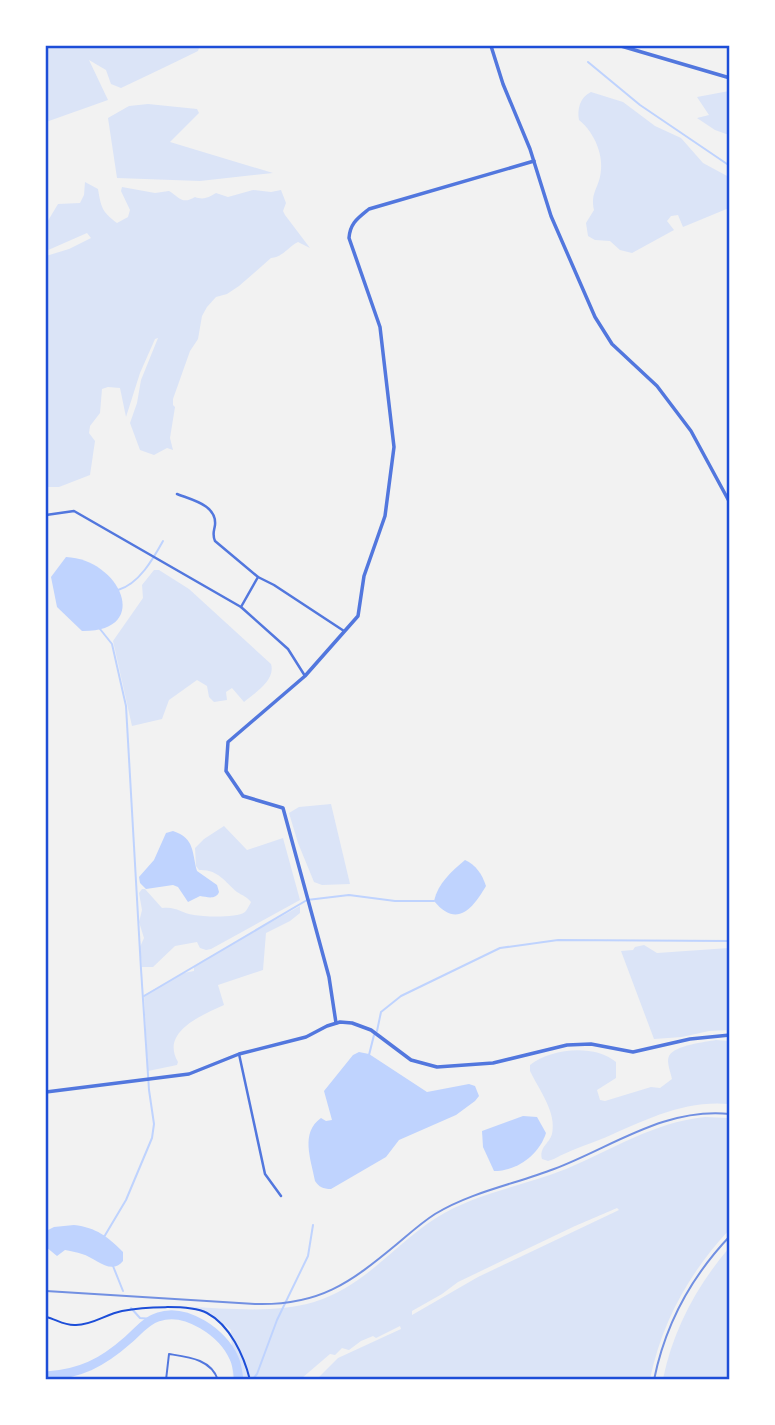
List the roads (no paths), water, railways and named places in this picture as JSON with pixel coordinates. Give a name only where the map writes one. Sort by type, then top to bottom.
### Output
[{"type":"street","points":[[491,46],[503,85],[534,161],[551,216],[595,317],[612,344],[657,386],[691,431],[730,503]]},
{"type":"street","points":[[621,46],[730,78]]},
{"type":"street","points":[[336,1023],[329,978],[283,808],[243,796],[226,771],[229,742],[305,676],[358,616],[363,576],[385,516],[394,447],[380,327],[349,237],[353,221],[369,209],[534,161]]},
{"type":"street","points":[[177,494],[206,506],[214,513],[212,534],[215,541],[258,578],[274,585],[344,631]]},
{"type":"street","points":[[46,515],[75,511],[241,607],[288,649],[305,676]]},
{"type":"street","points":[[241,607],[258,578]]},
{"type":"street","points":[[46,1093],[184,1075],[239,1054],[300,1039],[336,1023],[363,1027],[385,1039],[411,1060],[437,1067],[493,1063],[566,1045],[591,1044],[633,1052],[701,1037],[730,1035]]},
{"type":"street","points":[[239,1054],[265,1174],[281,1196]]},
{"type":"lane","points":[[166,1380],[169,1354],[200,1361],[212,1368],[218,1380]]},
{"type":"water","points":[[66,557],[85,561],[114,582],[121,595],[122,609],[117,620],[104,628],[82,631],[57,607],[51,577]]},
{"type":"water","points":[[173,831],[189,842],[197,871],[217,885],[219,892],[216,896],[200,896],[188,902],[178,887],[173,885],[146,889],[140,883],[139,877],[154,860],[166,833]]},
{"type":"water","points":[[465,860],[478,870],[486,886],[470,908],[464,912],[450,914],[434,901],[442,883]]},
{"type":"water","points":[[359,1052],[369,1054],[427,1092],[469,1084],[475,1086],[479,1096],[456,1115],[399,1140],[386,1157],[331,1189],[323,1188],[315,1181],[309,1147],[311,1131],[321,1118],[332,1120],[324,1091],[353,1055]]},
{"type":"water","points":[[523,1116],[537,1117],[546,1133],[543,1141],[533,1155],[519,1165],[494,1171],[483,1147],[482,1131]]},
{"type":"water","points":[[74,1225],[89,1228],[107,1237],[123,1252],[123,1261],[114,1267],[108,1266],[65,1250],[57,1256],[46,1247],[46,1231],[54,1227]]},
{"type":"waterway","points":[[588,62],[640,105],[730,166]]},
{"type":"waterway","points":[[118,590],[139,577],[163,541]]},
{"type":"waterway","points":[[100,629],[112,644],[126,706],[149,1090],[154,1124],[152,1138],[126,1200],[104,1237]]},
{"type":"waterway","points":[[144,996],[307,900],[349,895],[395,901],[434,901]]},
{"type":"waterway","points":[[377,1031],[381,1012],[401,996],[500,948],[558,940],[730,941]]},
{"type":"waterway","points":[[369,1055],[374,1035]]},
{"type":"waterway","points":[[252,1380],[308,1256],[313,1225]]},
{"type":"waterway","points":[[113,1266],[123,1291]]},
{"type":"waterway","points":[[131,1308],[140,1318],[152,1319]]},
{"type":"waterway","points":[[46,1376],[70,1373],[90,1366],[118,1348],[150,1321],[169,1315],[191,1319],[213,1331],[234,1358],[239,1380]]},
{"type":"railway","points":[[46,1291],[255,1304],[298,1301],[348,1281],[430,1217],[449,1206],[554,1169],[661,1123],[706,1113],[730,1114]]},
{"type":"railway","points":[[654,1380],[665,1340],[682,1303],[703,1268],[730,1236]]}]
